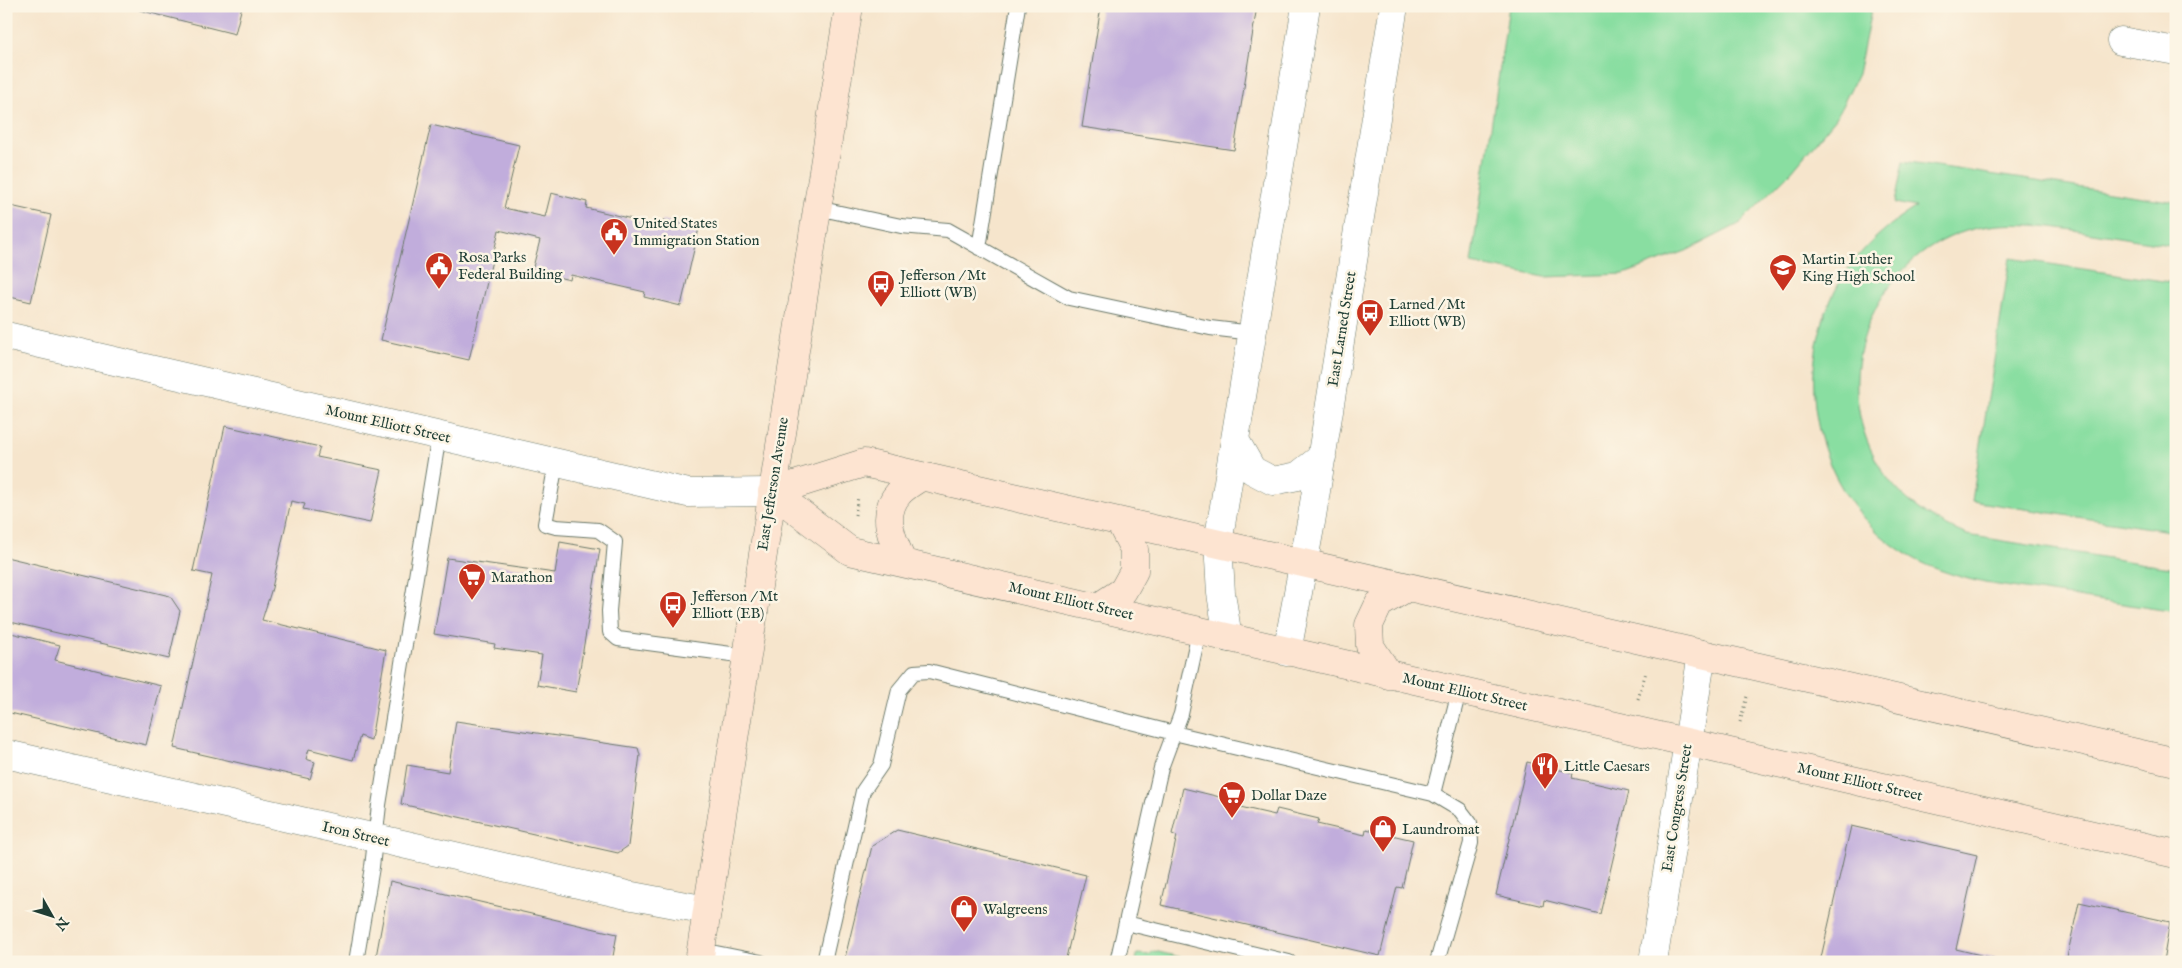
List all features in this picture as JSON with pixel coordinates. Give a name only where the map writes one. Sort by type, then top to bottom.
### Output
[{"type":"main road","name":"East Jefferson Avenue","points":[[700,956],[849,6]]},
{"type":"main road","name":"Mount Elliott Street","points":[[772,492],[864,463],[2176,762]]},
{"type":"main road","points":[[903,563],[891,538],[888,514],[899,493],[922,476]]},
{"type":"main road","name":"Mount Elliott Street","points":[[772,492],[850,551],[2176,854]]},
{"type":"main road","points":[[1097,608],[1123,591],[1134,571],[1134,549],[1120,522]]},
{"type":"main road","points":[[1389,675],[1370,646],[1369,625],[1379,604],[1408,587]]},
{"type":"street","points":[[1228,638],[1221,593],[1218,543],[1306,6]]},
{"type":"street","name":"East Larned Street","points":[[1287,652],[1322,458],[1394,6]]},
{"type":"street","points":[[2121,41],[2176,51]]},
{"type":"street","name":"Mount Elliott Street","points":[[6,336],[688,493],[772,492]]},
{"type":"street","points":[[1235,440],[1252,470],[1274,481],[1298,476],[1322,458]]},
{"type":"street","name":"East Congress Street","points":[[1654,962],[1702,654]]},
{"type":"street","name":"Iron Street","points":[[6,754],[627,895],[707,910]]},
{"type":"lane","points":[[979,248],[1018,6]]},
{"type":"lane","points":[[817,208],[901,226],[948,230],[1069,298],[1210,328],[1253,333]]},
{"type":"lane","points":[[356,962],[438,435]]},
{"type":"lane","points":[[556,463],[545,524],[556,527],[598,530],[616,542],[609,611],[610,632],[618,639],[746,656]]},
{"type":"lane","points":[[1117,962],[1161,768],[1181,714],[1199,631]]},
{"type":"lane","points":[[824,962],[863,791],[881,765],[899,690],[914,672],[929,671],[1174,733],[1433,794],[1460,810],[1470,823],[1471,844],[1438,962]]},
{"type":"lane","points":[[1433,794],[1460,691]]},
{"type":"lane","points":[[1126,923],[1289,962]]},
{"type":"lane","points":[[700,956],[762,962]]},
{"type":"path","points":[[854,522],[858,495]]},
{"type":"path","points":[[1638,700],[1647,669]]},
{"type":"path","points":[[1740,722],[1748,695]]},
{"type":"green space","points":[[1509,6],[1872,6],[1858,74],[1836,118],[1791,172],[1739,224],[1686,251],[1624,274],[1544,277],[1471,263]]},
{"type":"green space","points":[[1903,161],[2176,202],[2176,246],[2056,228],[2011,224],[1981,227],[1966,231],[1934,246],[1907,267],[1885,293],[1869,323],[1860,356],[1857,389],[1862,423],[1874,456],[1891,483],[1901,494],[1925,513],[1967,535],[2176,569],[2176,612],[1985,583],[1940,570],[1907,555],[1897,548],[1867,521],[1843,490],[1826,454],[1816,416],[1814,377],[1819,337],[1831,300],[1851,265],[1881,233],[1916,207],[1895,203]]},
{"type":"green space","points":[[2010,258],[2176,283],[2176,532],[1972,501]]},
{"type":"green space","points":[[1154,951],[1201,962],[1136,962],[1137,954],[1149,955]]},
{"type":"building","points":[[140,6],[242,6],[235,34],[139,10]]},
{"type":"building","points":[[727,6],[755,6],[754,11]]},
{"type":"building","points":[[1101,6],[1257,6],[1234,150],[1082,127]]},
{"type":"building","name":"Rosa Parks Federal Building","points":[[431,125],[519,145],[504,208],[545,217],[551,193],[587,202],[586,208],[661,226],[663,220],[699,228],[681,306],[644,297],[645,292],[571,275],[570,280],[532,271],[540,240],[499,230],[469,360],[381,340]]},
{"type":"building","points":[[6,205],[51,215],[31,302],[6,296]]},
{"type":"building","points":[[225,426],[320,447],[317,457],[382,470],[370,523],[303,509],[305,504],[291,501],[272,588],[262,620],[386,650],[371,740],[360,736],[353,760],[309,749],[306,759],[315,762],[310,779],[174,748],[212,575],[193,571]]},
{"type":"building","points":[[560,542],[600,549],[576,692],[537,685],[542,655],[494,648],[495,644],[434,634],[447,558],[555,573]]},
{"type":"building","points":[[6,557],[170,596],[180,611],[169,659],[6,621]]},
{"type":"building","points":[[7,632],[60,645],[55,660],[161,686],[146,745],[6,712]]},
{"type":"building","points":[[456,721],[638,748],[640,755],[628,846],[618,853],[401,804],[407,765],[448,772]]},
{"type":"building","points":[[1527,762],[1573,773],[1572,778],[1629,791],[1600,914],[1544,900],[1543,906],[1496,895]]},
{"type":"building","points":[[1183,788],[1228,799],[1227,804],[1275,815],[1277,809],[1319,819],[1317,824],[1365,835],[1366,829],[1413,840],[1402,888],[1397,887],[1380,956],[1161,905],[1177,836],[1172,834]]},
{"type":"building","points":[[1851,826],[1977,855],[1956,949],[2009,962],[1820,962]]},
{"type":"building","points":[[897,830],[1086,875],[1065,962],[844,962],[872,846]]},
{"type":"building","points":[[390,881],[617,934],[612,962],[465,962],[451,960],[451,962],[375,962]]},
{"type":"building","points":[[2079,902],[2170,922],[2163,962],[2066,962]]},
{"type":"place","name":"United States Immigration Station","points":[[614,256]]},
{"type":"place","name":"Rosa Parks Federal Building","points":[[439,290]]},
{"type":"place","name":"Martin Luther King High School","points":[[1783,292]]},
{"type":"place","name":"Jefferson / Mt Elliott (WB)","points":[[881,308]]},
{"type":"place","name":"Larned / Mt Elliott (WB)","points":[[1370,337]]},
{"type":"place","name":"Marathon","points":[[472,601]]},
{"type":"place","name":"Jefferson / Mt Elliott (EB)","points":[[673,629]]},
{"type":"place","name":"Little Caesars","points":[[1545,790]]},
{"type":"place","name":"Dollar Daze","points":[[1232,819]]},
{"type":"place","name":"Laundromat","points":[[1383,853]]},
{"type":"place","name":"Walgreens","points":[[964,933]]}]
